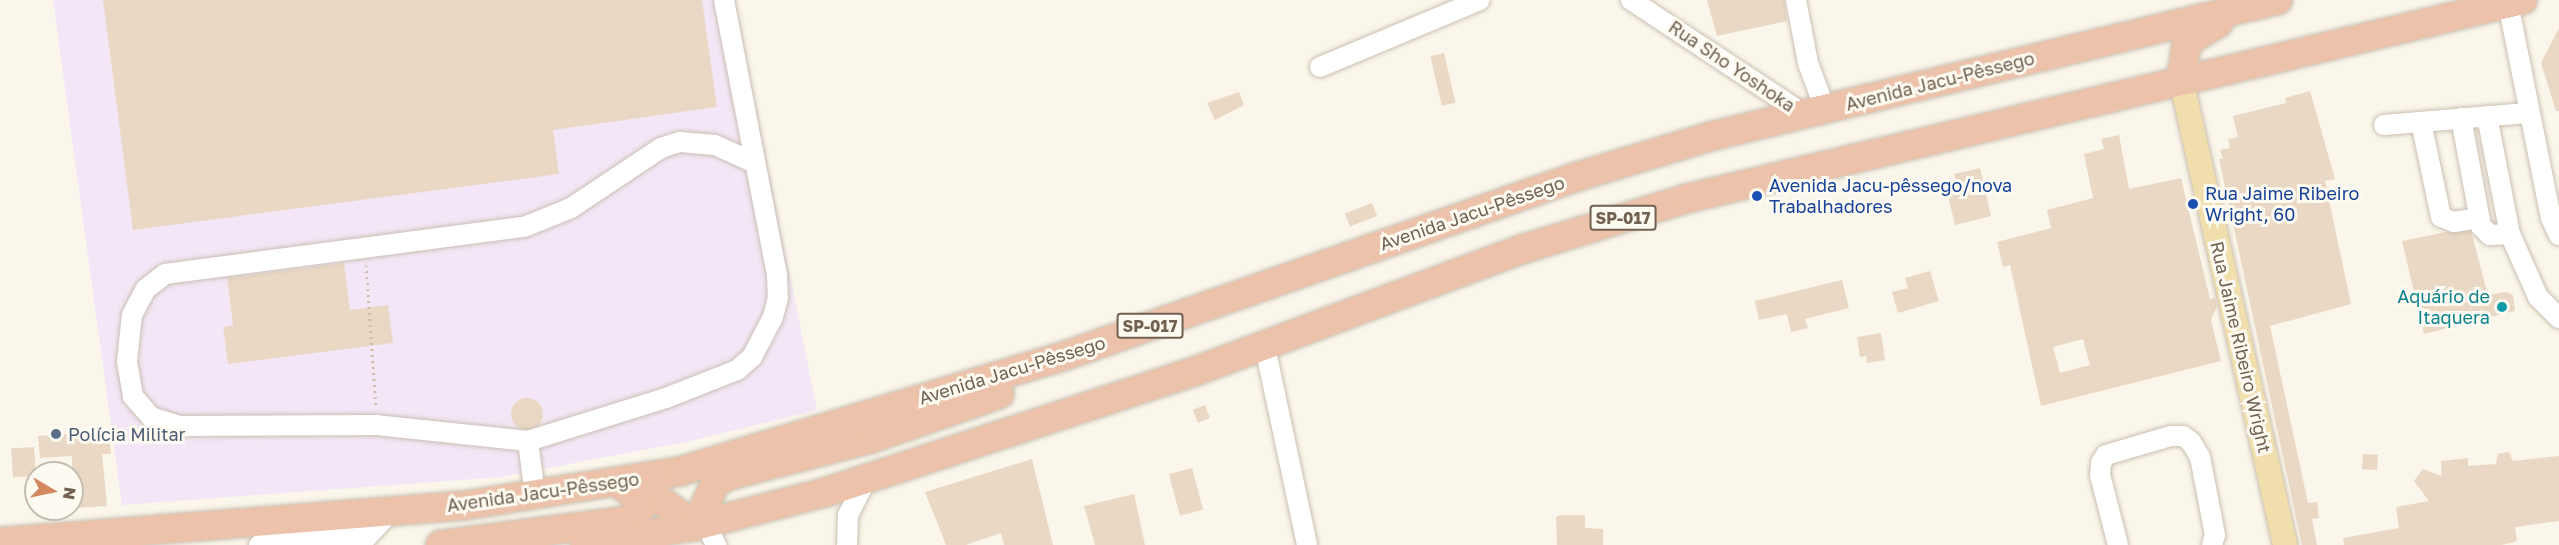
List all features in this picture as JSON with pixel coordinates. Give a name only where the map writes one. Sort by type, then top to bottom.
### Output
[{"type":"highway","name":"Avenida Jacu-Pêssego","points":[[0,542],[391,511],[620,486],[681,471],[1030,366],[1576,177],[1814,111],[2265,1]]},
{"type":"highway","points":[[2181,80],[2182,58],[2190,38],[2265,1]]},
{"type":"highway","name":"SP-017","points":[[585,545],[702,535],[747,514],[867,478],[1265,347],[1523,249],[1689,198],[2516,2]]},
{"type":"highway","points":[[2148,31],[2162,38],[2174,52],[2181,80]]},
{"type":"highway","points":[[620,486],[652,494],[702,535],[716,482],[934,417],[999,395],[1030,366]]},
{"type":"highway","points":[[747,514],[732,499],[737,486],[903,438],[934,417]]},
{"type":"highway","points":[[440,545],[631,520],[640,513],[640,502],[620,486]]},
{"type":"main road","name":"Rua Jaime Ribeiro Wright","points":[[2181,80],[2285,545]]},
{"type":"street","points":[[724,0],[777,275],[778,297],[763,339],[752,357],[736,370],[666,398],[528,441],[377,425],[163,423],[146,412],[133,396],[127,361],[132,315],[146,289],[165,274],[488,235],[549,219],[661,148],[680,142],[715,145],[755,163]]},
{"type":"street","points":[[1320,67],[1480,0]]},
{"type":"street","name":"Rua Sho Yoshoka","points":[[1631,0],[1814,111]]},
{"type":"street","points":[[1796,0],[1814,111]]},
{"type":"street","points":[[2516,2],[2528,113],[2551,219],[2559,235]]},
{"type":"street","points":[[2384,125],[2528,113]]},
{"type":"street","points":[[2487,116],[2511,234],[2538,297],[2559,318]]},
{"type":"street","points":[[2461,118],[2478,218],[2490,235],[2511,234]]},
{"type":"street","points":[[2421,122],[2441,217],[2454,222],[2478,218]]},
{"type":"street","points":[[1265,347],[1307,545]]},
{"type":"street","points":[[2118,545],[2100,475],[2101,463],[2106,455],[2171,436],[2183,436],[2191,442],[2200,457],[2215,535],[2212,545]]},
{"type":"street","points":[[528,441],[535,496]]},
{"type":"street","points":[[845,544],[849,515],[867,478]]},
{"type":"street","points":[[259,545],[367,537],[391,511]]},
{"type":"street","points":[[120,532],[151,545]]},
{"type":"path","points":[[365,249],[377,425]]},
{"type":"shaded area","points":[[53,0],[735,0],[817,410],[690,441],[501,477],[122,505]]},
{"type":"building","points":[[103,0],[702,0],[717,107],[553,130],[559,174],[133,230]]},
{"type":"building","points":[[1707,0],[1784,0],[1787,21],[1717,36]]},
{"type":"building","points":[[2559,28],[2559,111],[2556,111],[2541,63]]},
{"type":"building","points":[[1444,53],[1455,103],[1442,106],[1430,56]]},
{"type":"building","points":[[2310,91],[2335,179],[2325,181],[2351,304],[2270,326],[2308,503],[2317,502],[2319,518],[2312,519],[2317,545],[2302,545],[2219,159],[2223,159],[2220,150],[2230,148],[2228,139],[2238,137],[2233,116],[2286,103],[2285,98]]},
{"type":"building","points":[[1239,92],[1244,105],[1215,120],[1207,103]]},
{"type":"building","points":[[2119,135],[2129,189],[2181,178],[2210,299],[2215,298],[2217,306],[2211,320],[2221,361],[2041,406],[2010,265],[2003,267],[1997,242],[2051,228],[2047,210],[2093,198],[2084,154],[2104,149],[2101,139]],"holes":[[[2083,339],[2090,365],[2060,373],[2053,347]]]},
{"type":"building","points":[[1980,168],[1991,216],[1955,225],[1945,183],[1957,186],[1954,174]]},
{"type":"building","points":[[1372,203],[1377,216],[1350,226],[1345,213]]},
{"type":"building","points":[[2471,231],[2488,295],[2507,292],[2513,295],[2515,311],[2424,334],[2402,241],[2446,232]]},
{"type":"building","points":[[344,263],[350,310],[388,305],[393,343],[228,364],[223,327],[233,325],[227,278]]},
{"type":"building","points":[[1930,271],[1939,301],[1898,313],[1892,292],[1908,288],[1905,278]]},
{"type":"building","points":[[1842,280],[1849,308],[1805,319],[1808,328],[1791,332],[1787,314],[1759,320],[1755,301]]},
{"type":"building","points":[[1881,333],[1885,360],[1867,363],[1866,356],[1860,357],[1857,337]]},
{"type":"building","points":[[527,398],[538,403],[543,414],[538,425],[527,430],[516,425],[511,414],[516,403]]},
{"type":"building","points":[[1205,405],[1210,418],[1198,423],[1193,410]]},
{"type":"building","points":[[109,431],[111,454],[102,454],[107,506],[84,507],[84,461],[72,461],[72,456],[40,458],[38,436]]},
{"type":"building","points":[[34,447],[35,461],[24,461],[24,477],[13,478],[11,449]]},
{"type":"building","points":[[2509,452],[2513,461],[2559,456],[2559,521],[2515,527],[2517,541],[2502,545],[2344,545],[2343,538],[2399,528],[2396,507],[2429,501],[2414,481],[2423,469],[2442,476],[2441,461],[2468,458],[2468,466],[2496,464],[2498,454]]},
{"type":"building","points":[[2363,454],[2378,455],[2377,470],[2362,469]]},
{"type":"building","points":[[1032,459],[1053,545],[1004,545],[1001,533],[966,545],[946,545],[925,492]]},
{"type":"building","points":[[1192,468],[1203,510],[1180,516],[1169,474]]},
{"type":"building","points":[[1134,494],[1145,545],[1095,545],[1084,506]]},
{"type":"building","points":[[1585,515],[1585,528],[1603,529],[1603,545],[1557,545],[1556,517]]},
{"type":"place","name":"Avenida Jacu-pêssego/nova Trabalhadores","points":[[1757,196]]},
{"type":"place","name":"Rua Jaime Ribeiro Wright, 60","points":[[2193,204]]},
{"type":"place","name":"Aquário de Itaquera","points":[[2502,307]]},
{"type":"place","name":"Polícia Militar","points":[[56,434]]}]
